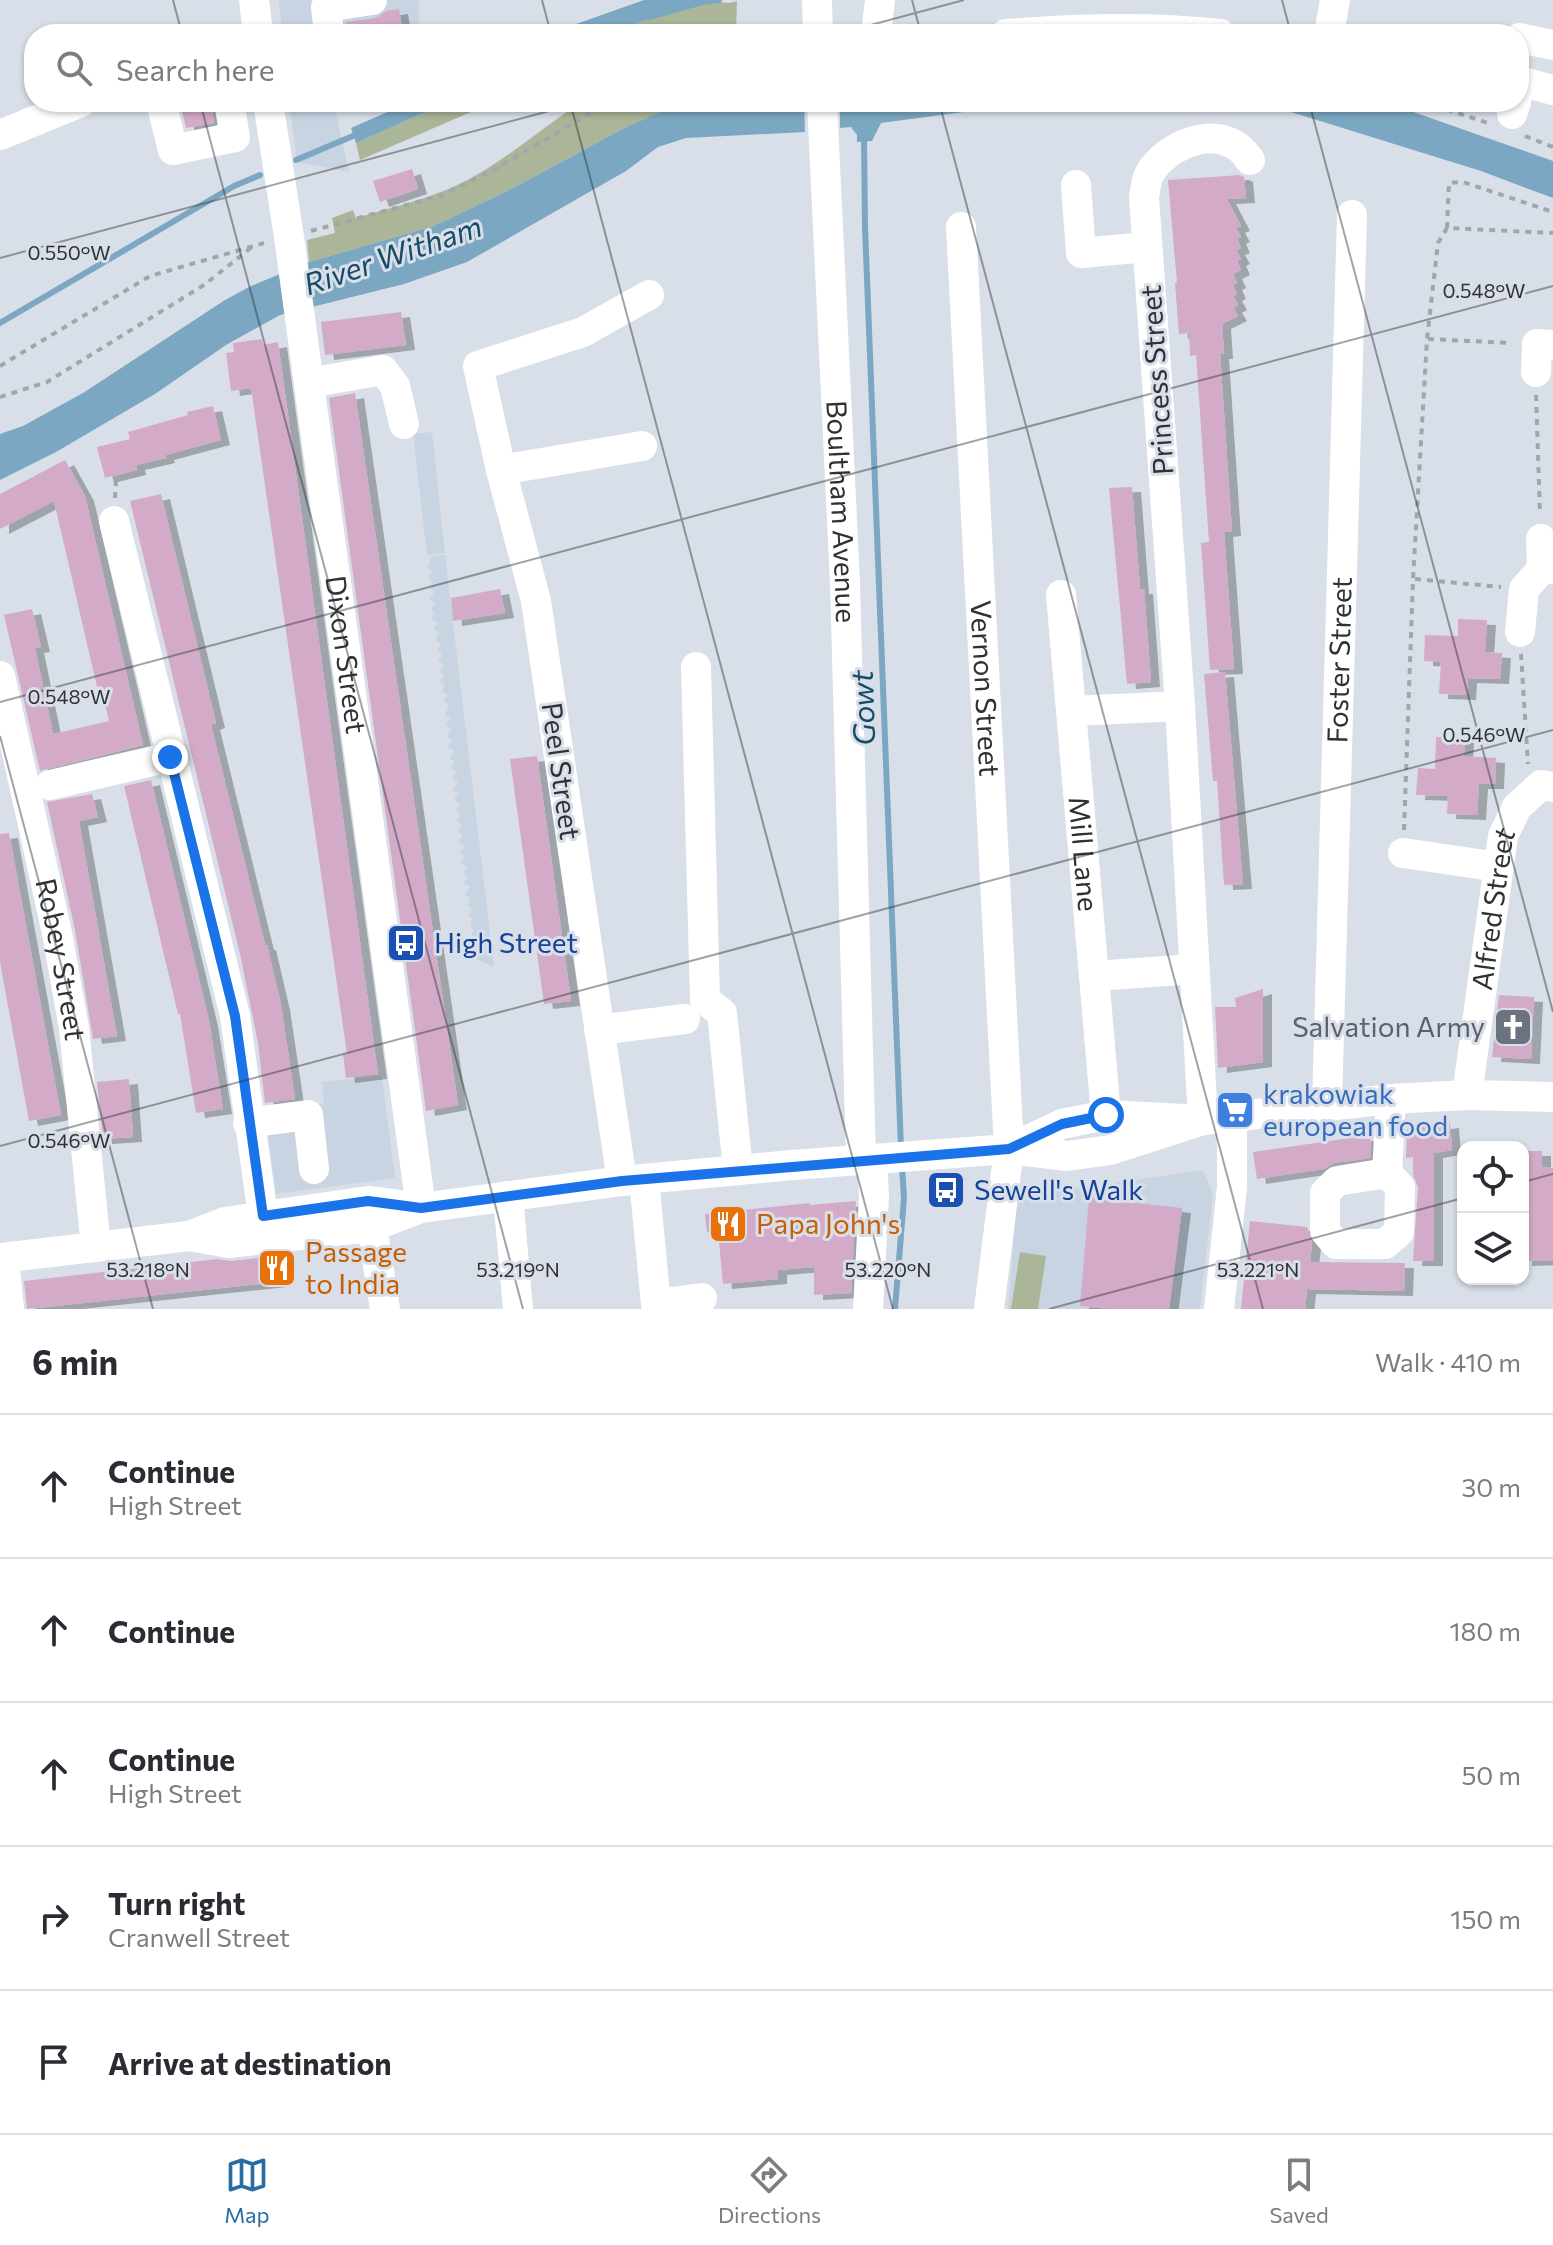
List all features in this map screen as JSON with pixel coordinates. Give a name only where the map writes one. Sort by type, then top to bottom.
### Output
[{"type":"street","points":[[254,0],[257,24]]},
{"type":"street","points":[[328,24],[326,7],[372,0]]},
{"type":"street","points":[[817,0],[818,24]]},
{"type":"street","points":[[877,24],[880,0]]},
{"type":"street","points":[[1331,24],[1335,0]]},
{"type":"street","points":[[1529,40],[1553,45]]},
{"type":"street","points":[[1529,93],[1553,90]]},
{"type":"street","points":[[0,135],[56,112]]},
{"type":"street","points":[[164,112],[173,150],[235,137],[231,112]]},
{"type":"street","name":"Dixon Street","points":[[270,112],[298,243],[301,329],[421,1208]]},
{"type":"street","name":"Boultham Avenue","points":[[822,112],[872,1159]]},
{"type":"street","name":"Princess Street","points":[[1219,1309],[1232,1187],[1217,1118],[1195,969],[1144,197],[1148,178],[1169,153],[1194,142],[1222,140],[1233,143],[1250,160]]},
{"type":"street","points":[[1076,185],[1081,253],[1147,247]]},
{"type":"street","name":"Foster Street","points":[[1327,1106],[1352,215]]},
{"type":"street","name":"Vernon Street","points":[[961,227],[1009,1149],[989,1309]]},
{"type":"street","name":"Peel Street","points":[[649,295],[583,332],[478,366],[501,470],[536,601],[599,1030],[633,1180],[656,1304],[702,1298]]},
{"type":"street","points":[[309,383],[383,370],[395,386],[404,424]]},
{"type":"street","points":[[501,470],[642,446]]},
{"type":"street","points":[[114,521],[235,1016],[263,1216]]},
{"type":"street","points":[[1520,632],[1540,567]]},
{"type":"street","name":"Mill Lane","points":[[1061,595],[1106,1115]]},
{"type":"street","points":[[696,667],[705,1000],[722,1013],[738,1170]]},
{"type":"street","name":"Robey Street","points":[[0,676],[57,933],[74,1028],[96,1247]]},
{"type":"street","points":[[1072,711],[1180,706]]},
{"type":"street","points":[[50,785],[170,757]]},
{"type":"street","name":"Alfred Street","points":[[1467,1095],[1503,836],[1517,807],[1540,779]]},
{"type":"street","points":[[1403,853],[1499,867]]},
{"type":"street","points":[[1094,976],[1195,969]]},
{"type":"street","points":[[599,1030],[685,1019]]},
{"type":"street","points":[[1009,1149],[1062,1124],[1106,1115],[1217,1118],[1391,1099],[1467,1095],[1553,1097]]},
{"type":"street","points":[[1387,1173],[1391,1099]]},
{"type":"street","points":[[248,1123],[308,1115],[314,1169]]},
{"type":"street","points":[[189,1236],[229,1243],[370,1214],[633,1180],[738,1170],[1009,1149],[1067,1156],[1110,1150],[1217,1118]]},
{"type":"street","points":[[868,1309],[874,1197],[872,1159]]},
{"type":"street","points":[[508,1196],[518,1309]]},
{"type":"street","points":[[9,1309],[2,1258],[189,1236],[225,1222],[263,1216],[370,1214]]},
{"type":"street","points":[[370,1214],[385,1309]]},
{"type":"path","points":[[298,243],[443,195],[493,170],[592,112]]},
{"type":"path","points":[[1403,853],[1413,579],[1427,339],[1438,243],[1447,228],[1449,183],[1463,182],[1553,212]]},
{"type":"path","points":[[1447,228],[1553,233]]},
{"type":"path","points":[[0,366],[150,276],[253,245],[204,285],[47,382],[0,397]]},
{"type":"path","points":[[1413,579],[1540,567],[1542,354],[1427,339]]},
{"type":"path","points":[[1520,632],[1540,779]]},
{"type":"shaded area","points":[[279,0],[419,0],[419,24],[281,24]]},
{"type":"shaded area","points":[[290,112],[336,112],[349,172],[297,162]]},
{"type":"shaded area","points":[[432,432],[445,553],[427,555],[413,434]]},
{"type":"shaded area","points":[[445,555],[494,967],[474,958],[477,951],[472,947],[476,940],[471,936],[473,918],[468,916],[472,909],[467,905],[470,898],[465,895],[470,887],[464,883],[468,877],[463,874],[467,867],[461,863],[465,856],[460,852],[465,846],[459,842],[463,835],[458,832],[462,825],[457,821],[461,814],[456,811],[460,804],[454,800],[458,793],[453,790],[458,782],[452,779],[456,772],[451,768],[455,762],[450,758],[454,751],[448,747],[452,740],[447,737],[451,729],[446,725],[450,718],[445,715],[449,705],[444,701],[448,695],[442,691],[445,685],[440,682],[445,676],[440,672],[444,665],[438,660],[442,655],[437,650],[441,644],[436,640],[439,633],[434,629],[437,623],[431,619],[435,603],[430,599],[434,592],[430,588],[433,581],[428,578],[432,571],[427,568],[432,556]]},
{"type":"shaded area","points":[[382,1076],[395,1178],[276,1194],[265,1112],[324,1103],[322,1082]]},
{"type":"shaded area","points":[[1203,1170],[1213,1195],[1200,1309],[1008,1309],[1017,1197]]},
{"type":"green space","points":[[701,0],[737,1],[736,24],[634,24],[667,9]]},
{"type":"green space","points":[[426,112],[471,112],[360,160],[356,143]]},
{"type":"green space","points":[[660,112],[434,226],[309,262],[307,240],[335,233],[332,218],[353,210],[356,218],[424,198],[464,182],[499,161],[565,113]]},
{"type":"green space","points":[[1020,1252],[1046,1256],[1038,1309],[1011,1309]]},
{"type":"water","points":[[644,0],[701,0],[667,9],[634,24],[576,24]]},
{"type":"water","points":[[387,112],[426,112],[356,143],[351,128]]},
{"type":"water","name":"River Witham","points":[[660,112],[804,112],[805,132],[686,138],[658,147],[626,171],[467,262],[404,284],[280,315],[226,345],[155,394],[56,452],[0,480],[0,434],[23,426],[83,393],[225,300],[309,262],[434,226],[515,187]]},
{"type":"water","points":[[840,112],[963,112],[881,123],[872,141],[857,142],[857,135],[851,127],[840,128]]},
{"type":"water","points":[[1291,112],[1412,112],[1553,161],[1553,198],[1481,171]]},
{"type":"building","points":[[399,9],[401,24],[346,24],[375,18],[386,11]]},
{"type":"building","points":[[182,112],[212,112],[214,123],[186,128]]},
{"type":"building","points":[[412,169],[418,189],[380,202],[373,181]]},
{"type":"building","points":[[1244,177],[1246,198],[1227,199],[1241,226],[1236,228],[1241,237],[1237,239],[1241,248],[1236,250],[1241,259],[1237,261],[1241,270],[1233,274],[1237,294],[1233,296],[1238,305],[1233,308],[1238,316],[1222,324],[1224,354],[1220,354],[1232,531],[1224,532],[1234,669],[1210,670],[1201,543],[1209,542],[1196,355],[1190,356],[1189,333],[1179,334],[1168,180]]},
{"type":"building","points":[[401,312],[406,345],[325,355],[321,322]]},
{"type":"building","points":[[262,339],[263,345],[278,342],[378,1074],[346,1078],[343,1054],[347,1054],[251,388],[231,391],[226,353],[234,352],[233,343]]},
{"type":"building","points":[[355,393],[458,1105],[426,1111],[329,398]]},
{"type":"building","points":[[213,406],[221,440],[165,455],[166,458],[136,465],[137,470],[105,478],[97,447],[130,439],[128,432]]},
{"type":"building","points":[[65,460],[85,496],[143,745],[40,771],[4,615],[32,609],[41,647],[35,648],[53,734],[109,721],[101,686],[97,687],[54,501],[0,529],[0,494]]},
{"type":"building","points":[[1132,487],[1151,682],[1127,684],[1109,488]]},
{"type":"building","points":[[161,494],[216,723],[211,725],[281,1005],[295,1099],[265,1103],[258,1043],[240,954],[130,501]]},
{"type":"building","points":[[500,589],[505,613],[453,621],[451,598]]},
{"type":"building","points":[[1458,619],[1487,620],[1485,652],[1502,653],[1500,679],[1468,678],[1467,695],[1439,694],[1441,662],[1424,661],[1425,635],[1458,636]]},
{"type":"building","points":[[1225,672],[1243,884],[1224,885],[1217,781],[1213,781],[1204,674]]},
{"type":"building","points":[[1436,737],[1465,738],[1464,756],[1496,758],[1495,784],[1479,784],[1477,815],[1447,814],[1448,796],[1416,795],[1418,768],[1435,769]]},
{"type":"building","points":[[537,756],[571,1001],[544,1004],[510,759]]},
{"type":"building","points":[[151,780],[209,1021],[223,1109],[196,1113],[180,1014],[124,786]]},
{"type":"building","points":[[92,794],[98,817],[79,821],[117,1036],[93,1039],[75,930],[47,802]]},
{"type":"building","points":[[9,833],[61,1115],[29,1121],[0,962],[0,834]]},
{"type":"building","points":[[1263,989],[1263,1062],[1218,1068],[1215,1007],[1236,1007],[1235,998]]},
{"type":"building","name":"Salvation Army","points":[[1499,995],[1534,997],[1531,1059],[1492,1057]]},
{"type":"building","points":[[129,1079],[133,1137],[103,1139],[97,1082]]},
{"type":"building","points":[[1450,1123],[1452,1150],[1434,1153],[1434,1261],[1413,1261],[1418,1187],[1413,1175],[1413,1157],[1406,1158],[1407,1129]]},
{"type":"building","points":[[1371,1135],[1370,1158],[1257,1179],[1253,1152]]},
{"type":"building","points":[[1529,1151],[1542,1151],[1542,1167],[1553,1168],[1553,1260],[1529,1261]]},
{"type":"building","points":[[1089,1198],[1182,1208],[1169,1309],[1080,1306]]},
{"type":"building","points":[[856,1201],[851,1293],[814,1295],[814,1267],[778,1270],[778,1279],[723,1284],[718,1231],[707,1232],[705,1214]]},
{"type":"building","points":[[1250,1221],[1307,1227],[1312,1243],[1310,1262],[1405,1263],[1404,1291],[1307,1289],[1305,1309],[1241,1309]]},
{"type":"building","points":[[275,1256],[278,1282],[27,1309],[24,1281],[218,1259],[231,1261]]},
{"type":"waterway","points":[[649,17],[719,0]]},
{"type":"waterway","points":[[296,160],[360,133]]},
{"type":"waterway","name":"Gowt","points":[[864,136],[901,1148]]},
{"type":"waterway","points":[[0,323],[234,186],[260,175]]},
{"type":"waterway","name":"Gowt","points":[[895,1309],[904,1198],[902,1167]]},
{"type":"place","name":"High Street","points":[[406,943]]},
{"type":"place","name":"Salvation Army","points":[[1513,1027]]},
{"type":"place","name":"krakowiak european food","points":[[1235,1110]]},
{"type":"place","name":"Sewell's Walk","points":[[946,1190]]},
{"type":"place","name":"Papa John's","points":[[728,1224]]},
{"type":"place","name":"Passage to India","points":[[277,1268]]},
{"type":"route","points":[[170,757],[235,1016],[263,1216],[368,1201],[421,1208],[622,1181],[1009,1149],[1062,1124],[1106,1115]]}]
